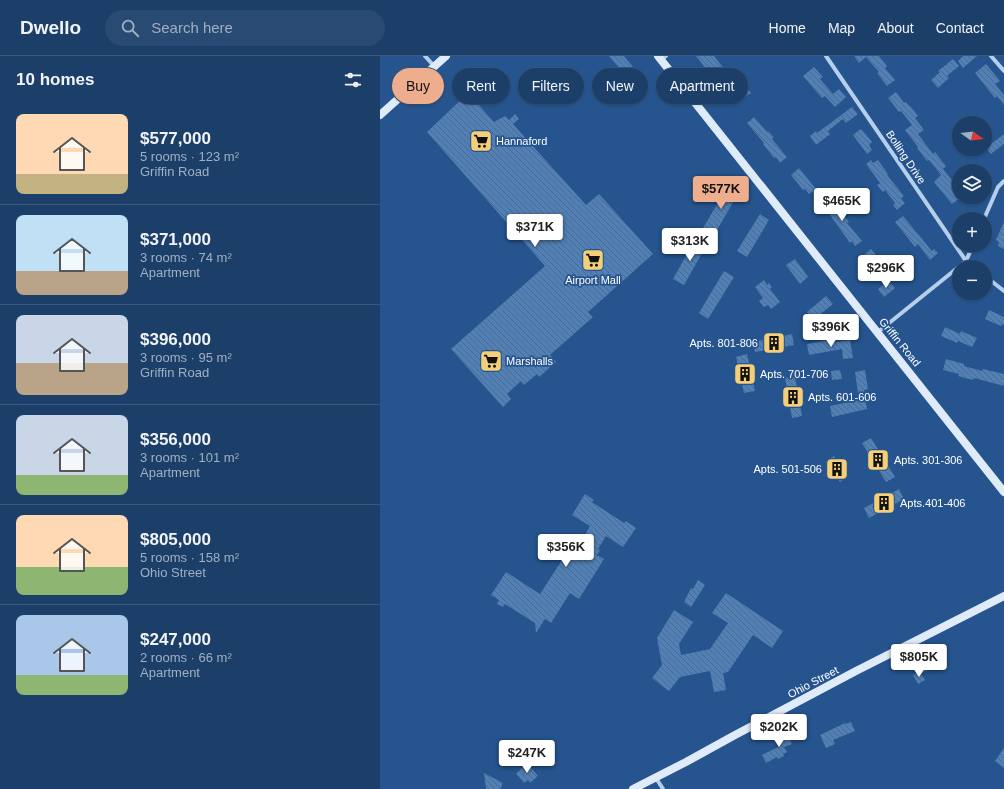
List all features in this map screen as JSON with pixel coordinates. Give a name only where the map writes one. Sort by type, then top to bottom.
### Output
[{"type":"main road","points":[[380,115],[446,56]]},
{"type":"main road","name":"Griffin Road","points":[[662,57],[1004,492]]},
{"type":"main road","name":"Ohio Street","points":[[633,789],[856,671],[1004,596]]},
{"type":"street","points":[[425,56],[434,66]]},
{"type":"street","name":"Bolling Drive","points":[[826,56],[965,260]]},
{"type":"street","points":[[991,56],[1004,71]]},
{"type":"street","points":[[987,212],[998,187],[1004,181]]},
{"type":"street","points":[[878,332],[952,272]]},
{"type":"street","points":[[992,282],[1004,291]]},
{"type":"street","points":[[656,778],[663,789]]},
{"type":"building","points":[[609,56],[624,56],[633,67],[619,68]]},
{"type":"building","points":[[696,56],[714,56],[723,68],[705,68]]},
{"type":"building","points":[[854,56],[879,56],[887,66],[885,68],[895,80],[887,86],[877,73],[879,72],[866,57],[859,63]]},
{"type":"building","points":[[963,56],[977,56],[963,68],[958,61]]},
{"type":"building","points":[[953,59],[959,66],[947,76],[949,78],[938,88],[931,80],[940,72],[938,71]]},
{"type":"building","points":[[986,64],[1000,81],[995,84],[1004,95],[1004,105],[997,96],[995,98],[975,73]]},
{"type":"building","points":[[814,67],[823,77],[820,79],[833,94],[839,89],[846,97],[835,107],[825,96],[822,98],[803,76]]},
{"type":"building","points":[[896,92],[904,103],[906,102],[918,116],[915,118],[924,130],[918,134],[933,154],[935,152],[946,166],[943,169],[952,180],[952,204],[934,182],[941,175],[929,160],[927,161],[905,130],[912,125],[888,98]]},
{"type":"building","points":[[456,104],[478,104],[494,122],[505,116],[509,120],[515,114],[519,119],[513,124],[586,205],[599,194],[653,254],[588,312],[593,317],[550,355],[556,362],[539,377],[537,374],[524,385],[521,381],[507,394],[511,399],[503,407],[451,349],[545,266],[427,132]]},
{"type":"building","points":[[852,107],[858,114],[846,123],[843,119],[828,131],[830,134],[816,145],[810,136],[816,131],[817,133]]},
{"type":"building","points":[[754,117],[767,132],[768,131],[774,137],[772,139],[787,157],[780,163],[776,157],[774,158],[763,144],[764,143],[747,123]]},
{"type":"building","points":[[861,129],[872,142],[869,145],[872,150],[867,154],[853,135]]},
{"type":"building","points":[[1004,134],[1004,144],[992,153],[992,143]]},
{"type":"building","points":[[871,160],[873,163],[878,160],[888,174],[887,175],[904,196],[901,198],[905,203],[897,210],[893,205],[895,203],[885,190],[883,192],[877,185],[880,183],[866,164]]},
{"type":"building","points":[[799,168],[816,189],[809,194],[805,189],[803,190],[791,175]]},
{"type":"building","points":[[728,186],[739,192],[714,235],[703,228]]},
{"type":"building","points":[[829,197],[849,222],[847,223],[862,241],[855,246],[852,241],[850,243],[823,205]]},
{"type":"building","points":[[760,214],[769,220],[747,257],[737,251]]},
{"type":"building","points":[[903,216],[932,251],[934,249],[938,253],[930,260],[918,244],[915,247],[895,222]]},
{"type":"building","points":[[1004,222],[1004,249],[998,246],[999,242],[996,240]]},
{"type":"building","points":[[695,240],[706,246],[684,285],[673,279]]},
{"type":"building","points":[[871,249],[891,273],[884,279],[864,255]]},
{"type":"building","points":[[795,259],[808,277],[800,284],[786,265]]},
{"type":"building","points":[[724,271],[734,277],[708,319],[699,313]]},
{"type":"building","points":[[764,280],[767,285],[769,283],[772,287],[770,289],[780,302],[771,309],[768,305],[764,307],[759,301],[763,298],[755,287]]},
{"type":"building","points":[[889,281],[895,288],[884,297],[878,289]]},
{"type":"building","points":[[826,296],[833,304],[813,320],[807,312]]},
{"type":"building","points":[[989,310],[1004,317],[1004,325],[1002,324],[1001,326],[985,319]]},
{"type":"building","points":[[945,327],[960,334],[961,331],[977,338],[972,347],[958,341],[957,343],[941,336]]},
{"type":"building","name":"Apts. 801-806","points":[[792,334],[794,345],[755,352],[753,342]]},
{"type":"building","points":[[830,340],[830,343],[850,340],[853,358],[843,359],[842,349],[809,355],[807,344]]},
{"type":"building","name":"Apts. 701-706","points":[[747,354],[755,391],[744,393],[736,357]]},
{"type":"building","points":[[946,359],[982,371],[983,369],[1004,374],[1004,386],[974,378],[973,380],[958,376],[959,374],[943,370]]},
{"type":"building","points":[[840,370],[842,379],[832,380],[831,371]]},
{"type":"building","points":[[865,370],[868,389],[864,390],[867,409],[832,417],[830,406],[859,400],[855,372]]},
{"type":"building","name":"Apts. 601-606","points":[[795,377],[802,416],[792,418],[785,378]]},
{"type":"building","name":"Apts. 301-306","points":[[871,438],[895,477],[886,482],[862,443]]},
{"type":"building","name":"Apts. 501-506","points":[[834,456],[847,477],[840,482],[826,461]]},
{"type":"building","name":"Apts.401-406","points":[[899,489],[904,499],[869,518],[864,508]]},
{"type":"building","points":[[585,494],[594,500],[592,502],[624,523],[626,521],[636,528],[623,547],[606,536],[598,549],[600,550],[597,555],[604,559],[579,599],[570,593],[551,623],[545,619],[536,633],[535,623],[505,604],[503,607],[497,604],[499,600],[491,595],[506,572],[540,594],[566,554],[564,552],[571,542],[578,546],[590,526],[572,515]]},
{"type":"building","points":[[698,580],[705,585],[691,607],[684,602],[691,588],[693,589]]},
{"type":"building","points":[[726,593],[783,631],[772,648],[753,635],[728,672],[723,673],[726,690],[714,692],[710,671],[680,677],[669,691],[652,678],[662,665],[657,638],[674,610],[693,622],[679,644],[681,655],[710,649],[728,623],[712,613]]},
{"type":"building","points":[[920,652],[930,669],[922,673],[913,656]]},
{"type":"building","points":[[920,671],[925,680],[918,684],[913,675]]},
{"type":"building","points":[[851,722],[855,731],[833,740],[835,744],[826,748],[820,735],[845,723]]},
{"type":"building","points":[[787,731],[792,744],[784,747],[787,752],[783,754],[784,756],[778,759],[777,757],[766,763],[762,755],[780,746],[776,736]]},
{"type":"building","points":[[1004,748],[1004,768],[995,761]]},
{"type":"building","points":[[527,763],[538,776],[530,783],[528,780],[524,783],[516,774]]},
{"type":"building","points":[[484,773],[503,783],[500,789],[486,789]]},
{"type":"place","name":"Hannaford","points":[[481,141]]},
{"type":"place","name":"Airport Mall","points":[[593,260]]},
{"type":"place","name":"Apts. 801-806","points":[[774,343]]},
{"type":"place","name":"Marshalls","points":[[491,361]]},
{"type":"place","name":"Apts. 701-706","points":[[745,374]]},
{"type":"place","name":"Apts. 601-606","points":[[793,397]]},
{"type":"place","name":"Apts. 301-306","points":[[878,460]]},
{"type":"place","name":"Apts. 501-506","points":[[837,469]]},
{"type":"place","name":"Apts.401-406","points":[[884,503]]}]
